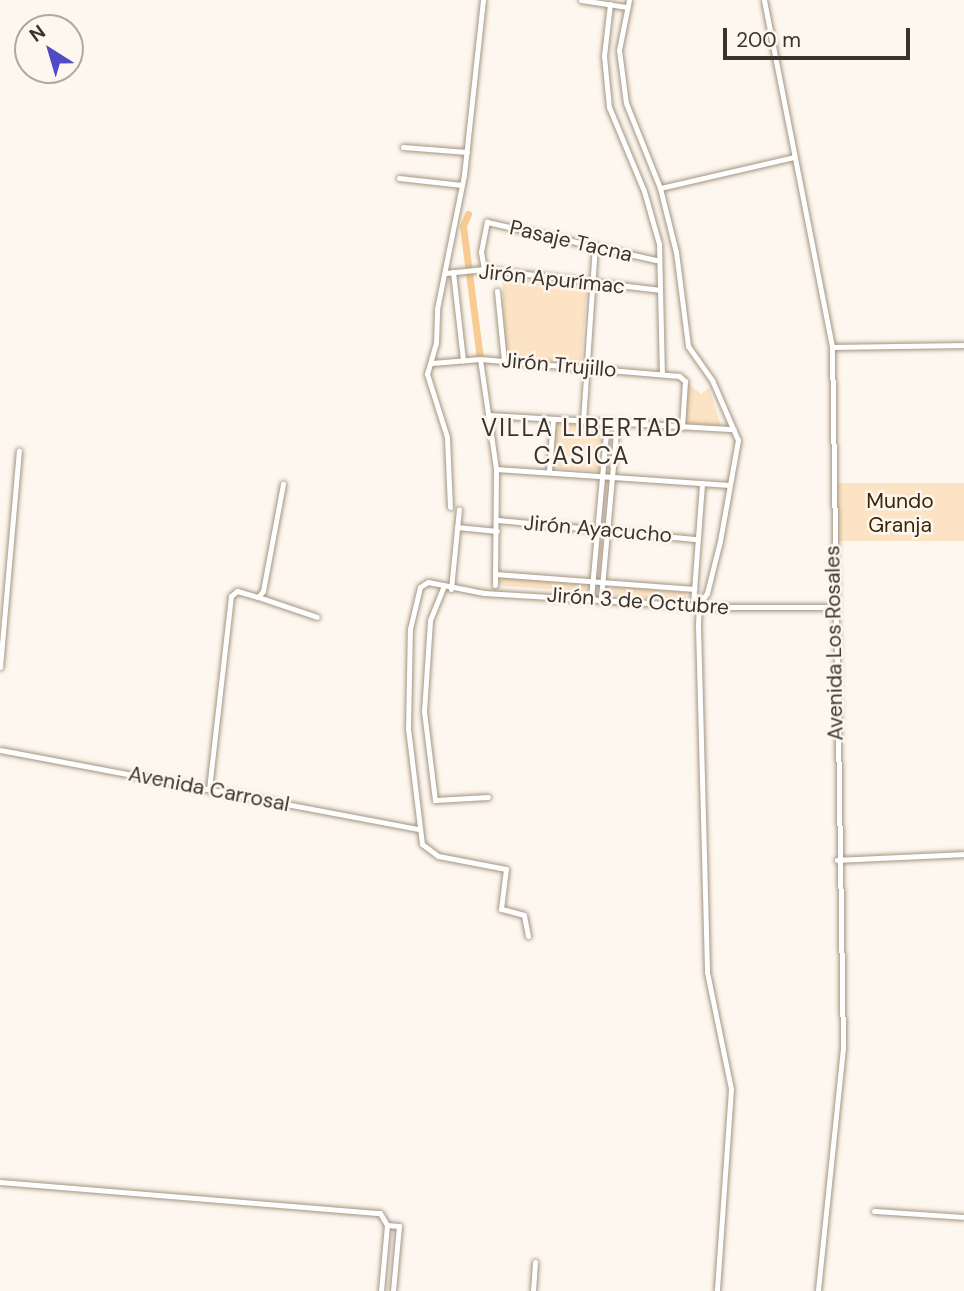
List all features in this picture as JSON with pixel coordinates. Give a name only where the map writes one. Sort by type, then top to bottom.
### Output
[{"type":"street","points":[[450,507],[447,437],[428,387],[467,152],[483,0]]},
{"type":"street","points":[[581,0],[610,4],[628,3],[619,50],[626,103],[660,188],[676,252],[688,346],[712,380],[734,429],[737,455],[714,565],[696,604]]},
{"type":"street","name":"Avenida Los Rosales","points":[[764,0],[832,347],[837,860],[843,1048],[818,1291]]},
{"type":"street","points":[[610,4],[604,56],[609,107],[644,191],[659,244],[656,260],[662,373]]},
{"type":"street","points":[[403,147],[467,152]]},
{"type":"street","points":[[660,188],[794,157]]},
{"type":"street","points":[[399,178],[462,185]]},
{"type":"street","name":"Pasaje Tacna","points":[[484,269],[481,252],[487,222],[656,260]]},
{"type":"street","points":[[583,421],[595,247]]},
{"type":"street","name":"Jirón Apurímac","points":[[449,273],[484,269],[659,290]]},
{"type":"street","points":[[449,273],[463,360]]},
{"type":"street","points":[[496,291],[504,361]]},
{"type":"street","points":[[832,347],[964,345]]},
{"type":"street","points":[[480,359],[496,469],[498,531],[495,585]]},
{"type":"street","name":"Jirón Trujillo","points":[[432,363],[480,359],[662,373],[685,381],[682,427]]},
{"type":"street","points":[[488,415],[734,429]]},
{"type":"street","points":[[549,471],[553,419]]},
{"type":"street","points":[[592,598],[607,423]]},
{"type":"street","points":[[601,598],[617,423]]},
{"type":"street","points":[[0,667],[19,451]]},
{"type":"street","points":[[496,469],[729,485]]},
{"type":"street","points":[[702,483],[694,589],[707,972],[732,1089],[717,1291]]},
{"type":"street","points":[[258,597],[263,591],[283,484]]},
{"type":"street","points":[[451,589],[458,509]]},
{"type":"street","name":"Jirón Ayacucho","points":[[498,520],[697,539]]},
{"type":"street","name":"Jirón Ayacucho","points":[[457,527],[498,531]]},
{"type":"street","name":"Jirón 3 de Octubre","points":[[495,574],[694,589]]},
{"type":"street","points":[[488,797],[436,800],[424,711],[430,621],[443,588],[428,582],[420,587],[410,629],[408,729],[418,829],[427,852],[506,869],[502,909],[524,915],[528,936]]},
{"type":"street","name":"Jirón 3 de Octubre","points":[[443,588],[696,604],[834,607]]},
{"type":"street","points":[[209,789],[231,596],[237,591],[317,617]]},
{"type":"street","name":"Avenida Carrosal","points":[[0,750],[418,829]]},
{"type":"street","points":[[837,860],[964,854]]},
{"type":"street","points":[[0,1182],[380,1213],[387,1225],[381,1291]]},
{"type":"street","points":[[874,1211],[964,1217]]},
{"type":"street","points":[[387,1225],[399,1226],[393,1291]]},
{"type":"street","points":[[533,1291],[535,1262]]},
{"type":"green space","points":[[502,276],[587,288],[581,364],[506,357]]},
{"type":"green space","points":[[688,383],[701,394],[709,388],[721,426],[685,423]]},
{"type":"green space","points":[[555,423],[602,426],[599,471],[552,468]]},
{"type":"green space","name":"Mundo Granja","points":[[836,483],[964,483],[964,541],[836,541]]},
{"type":"green space","points":[[503,577],[585,584],[588,592],[503,586],[499,582]]},
{"type":"green space","points":[[613,586],[684,592],[687,598],[683,601],[617,596],[609,592]]},
{"type":"waterway","points":[[468,214],[463,226],[480,359]]},
{"type":"district","name":"VILLA LIBERTAD CASICA","points":[[582,442]]}]
